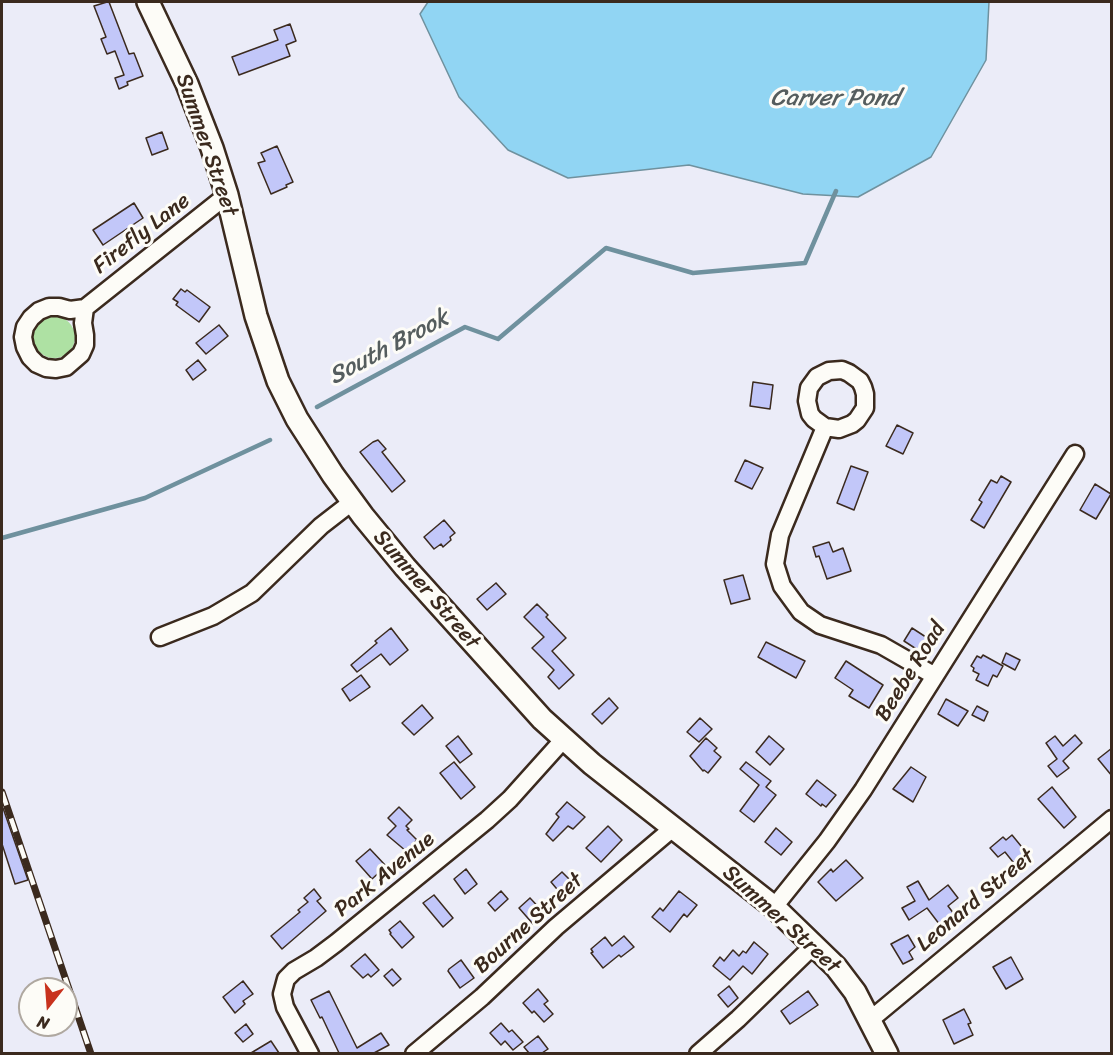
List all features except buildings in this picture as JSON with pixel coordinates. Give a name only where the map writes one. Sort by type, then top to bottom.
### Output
[{"type":"main road","name":"Summer Street","points":[[148,2],[196,105],[227,195],[256,316],[278,381],[302,428],[352,502],[451,620],[563,740],[774,907],[847,979],[887,1053]]},
{"type":"street","name":"Firefly Lane","points":[[85,308],[227,195]]},
{"type":"street","points":[[825,427],[780,535],[775,564],[782,586],[801,612],[820,625],[881,645],[935,676]]},
{"type":"street","name":"Beebe Road","points":[[774,907],[845,816],[1075,454]]},
{"type":"street","points":[[160,637],[213,616],[252,593],[321,526],[352,502]]},
{"type":"street","name":"Park Avenue","points":[[310,1053],[285,1008],[282,994],[286,979],[294,971],[336,943],[479,827],[510,799],[563,740]]},
{"type":"street","name":"Leonard Street","points":[[870,1020],[1112,819]]},
{"type":"street","name":"Bourne Street","points":[[414,1053],[482,997],[556,927],[673,828]]},
{"type":"street","points":[[698,1053],[738,1019],[813,946]]},
{"type":"green space","points":[[54,316],[69,322],[75,337],[69,352],[54,358],[39,352],[33,337],[39,322]]},
{"type":"water","name":"Carver Pond","points":[[428,2],[989,2],[986,60],[931,157],[858,197],[803,194],[689,165],[568,178],[508,150],[459,97],[420,14]]},
{"type":"waterway","name":"South Brook","points":[[317,407],[465,327],[498,339],[606,248],[693,273],[805,263],[836,191]]},
{"type":"waterway","name":"South Brook","points":[[2,538],[145,498],[270,440]]},
{"type":"railway","points":[[2,792],[91,1054]]}]
